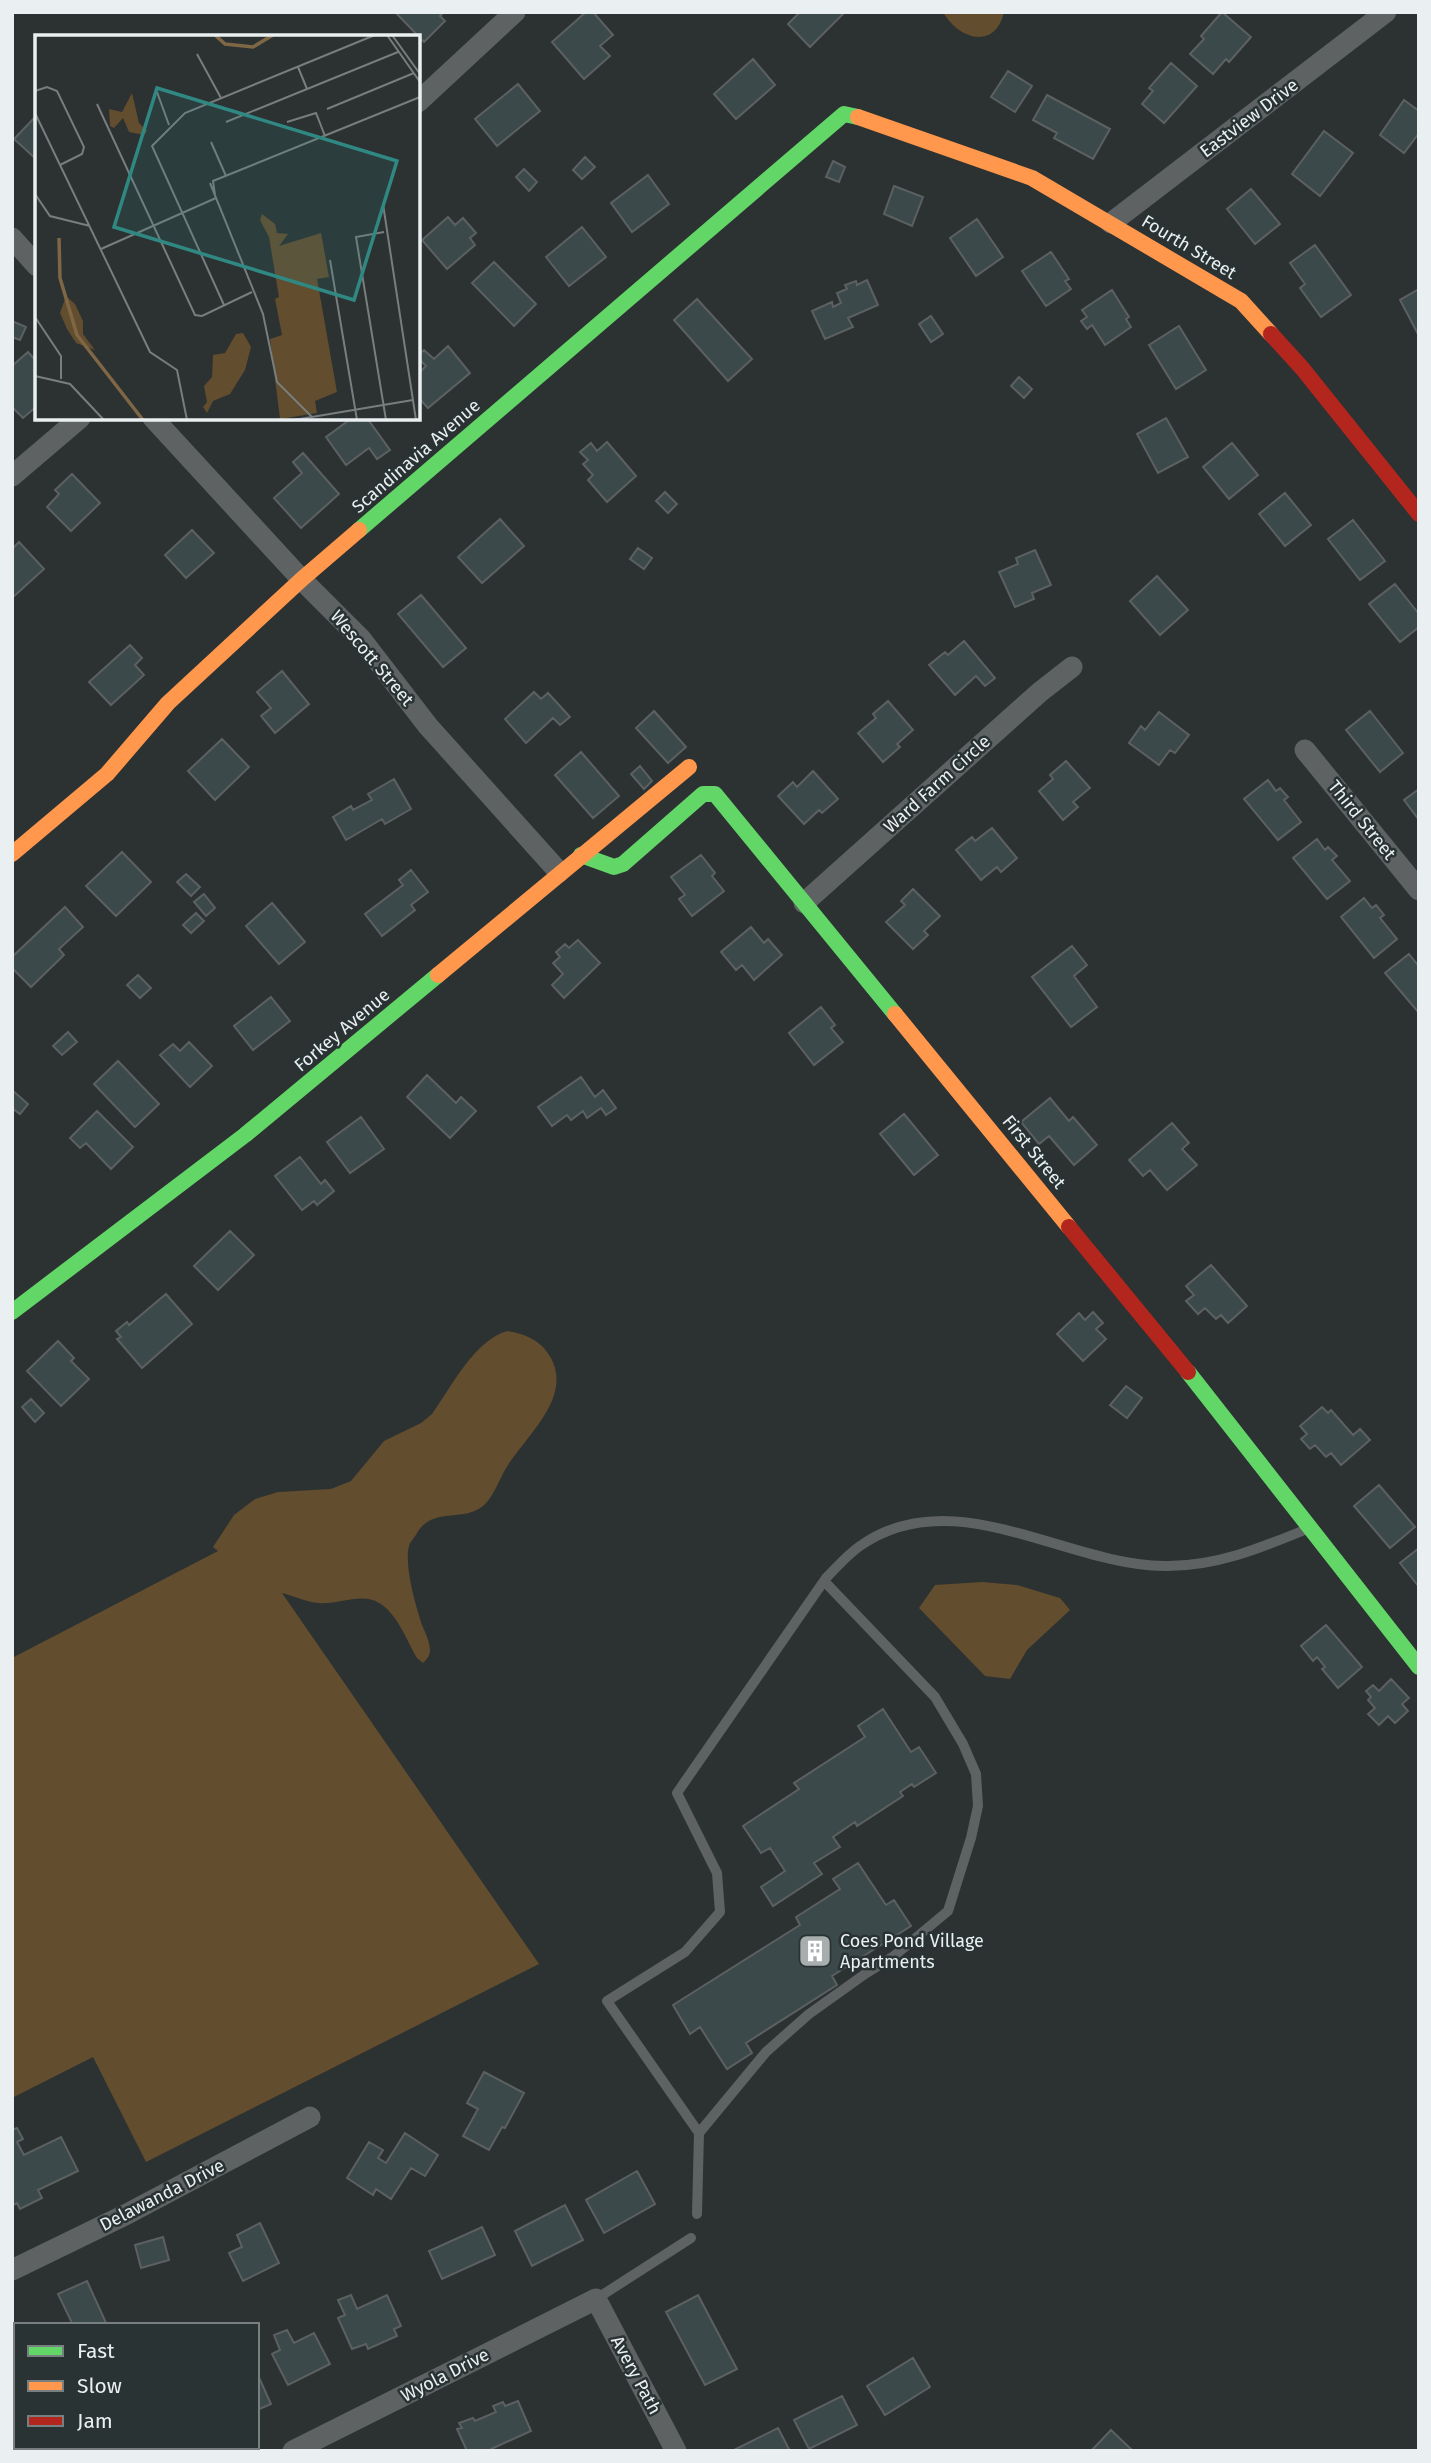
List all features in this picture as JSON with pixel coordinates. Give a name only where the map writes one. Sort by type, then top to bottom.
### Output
[{"type":"street","points":[[420,100],[515,12]]},
{"type":"street","name":"Eastview Drive","points":[[1111,223],[1386,12]]},
{"type":"street","name":"Scandinavia Avenue","points":[[12,855],[107,774],[168,703],[302,579],[805,146],[844,114],[863,118]]},
{"type":"street","name":"Fourth Street","points":[[863,118],[1032,178],[1241,300],[1285,348],[1419,514]]},
{"type":"street","points":[[12,237],[35,264]]},
{"type":"street","points":[[12,476],[78,420]]},
{"type":"street","name":"Wescott Street","points":[[155,420],[361,639],[428,726],[559,872]]},
{"type":"street","name":"Ward Farm Circle","points":[[804,903],[1040,692],[1072,667]]},
{"type":"street","name":"Third Street","points":[[1305,750],[1419,890]]},
{"type":"street","name":"Forkey Avenue","points":[[12,1312],[275,1111],[688,767]]},
{"type":"street","name":"First Street","points":[[581,855],[614,867],[623,864],[703,794],[715,794],[1185,1369],[1419,1667]]},
{"type":"street","name":"Delawanda Drive","points":[[12,2270],[127,2214],[310,2117]]},
{"type":"street","name":"Wyola Drive","points":[[293,2451],[596,2299]]},
{"type":"street","name":"Avery Path","points":[[596,2299],[676,2451]]},
{"type":"lane","points":[[697,2214],[699,2133],[607,2001],[685,1952],[720,1912],[717,1873],[677,1793],[824,1581],[849,1554],[875,1537],[904,1527],[943,1519],[989,1526],[1104,1559],[1164,1567],[1243,1555],[1309,1528]]},
{"type":"lane","points":[[699,2133],[766,2052],[809,2014],[894,1956],[948,1911],[971,1838],[978,1806],[976,1774],[963,1744],[935,1697],[824,1581]]},
{"type":"lane","points":[[596,2299],[691,2238]]},
{"type":"shaded area","points":[[943,12],[1004,12],[993,32],[976,37],[958,29]]},
{"type":"shaded area","points":[[507,1331],[527,1336],[543,1347],[551,1358],[556,1373],[556,1387],[545,1414],[508,1465],[487,1502],[466,1514],[431,1520],[410,1544],[408,1564],[411,1586],[430,1647],[426,1660],[423,1663],[417,1658],[396,1620],[379,1603],[358,1599],[319,1603],[282,1593],[539,1964],[146,2162],[93,2057],[12,2098],[12,1658],[218,1551],[213,1547],[234,1515],[255,1499],[278,1492],[331,1489],[351,1481],[384,1441],[421,1423],[432,1414],[474,1354],[495,1336]]},
{"type":"shaded area","points":[[982,1582],[1017,1585],[1060,1598],[1070,1610],[1027,1650],[1010,1679],[985,1676],[919,1608],[935,1585]]},
{"type":"building","points":[[395,12],[444,12],[440,16],[445,21],[424,42]]},
{"type":"building","points":[[586,12],[593,12],[613,35],[600,46],[610,56],[584,79],[552,42]]},
{"type":"building","points":[[800,12],[845,12],[810,47],[788,24]]},
{"type":"building","points":[[1222,12],[1251,37],[1229,62],[1226,59],[1213,74],[1190,54],[1204,39],[1201,36]]},
{"type":"building","points":[[753,59],[775,85],[736,119],[714,94]]},
{"type":"building","points":[[1171,63],[1197,86],[1164,123],[1142,104],[1153,91],[1149,88]]},
{"type":"building","points":[[1008,71],[1032,86],[1015,112],[991,97]]},
{"type":"building","points":[[518,84],[540,111],[497,146],[475,119]]},
{"type":"building","points":[[1047,95],[1110,129],[1093,159],[1054,138],[1057,133],[1033,120]]},
{"type":"building","points":[[1404,100],[1419,111],[1419,133],[1404,153],[1380,135]]},
{"type":"building","points":[[35,117],[35,158],[14,139]]},
{"type":"building","points":[[1324,131],[1353,153],[1320,196],[1292,174]]},
{"type":"building","points":[[585,157],[595,167],[582,179],[573,170]]},
{"type":"building","points":[[833,161],[845,167],[839,182],[826,177]]},
{"type":"building","points":[[524,169],[537,182],[529,191],[516,177]]},
{"type":"building","points":[[648,175],[669,204],[632,232],[611,203]]},
{"type":"building","points":[[894,186],[923,197],[912,226],[884,214]]},
{"type":"building","points":[[1251,189],[1280,224],[1255,244],[1227,209]]},
{"type":"building","points":[[448,217],[455,225],[463,218],[476,233],[470,238],[475,245],[447,269],[422,240]]},
{"type":"building","points":[[977,219],[1003,257],[976,276],[950,238]]},
{"type":"building","points":[[582,227],[606,257],[569,286],[546,257]]},
{"type":"building","points":[[1315,245],[1351,295],[1321,317],[1300,288],[1305,284],[1290,263]]},
{"type":"building","points":[[1051,252],[1069,279],[1065,281],[1071,289],[1046,306],[1022,271]]},
{"type":"building","points":[[494,262],[536,304],[514,326],[472,283]]},
{"type":"building","points":[[867,280],[878,305],[848,318],[853,327],[825,339],[812,311],[832,302],[833,307],[841,303],[837,293],[847,289],[845,285],[856,281],[857,285]]},
{"type":"building","points":[[1419,289],[1419,336],[1400,300]]},
{"type":"building","points":[[1112,290],[1129,317],[1126,319],[1131,327],[1105,345],[1092,325],[1087,329],[1081,321],[1087,317],[1082,310]]},
{"type":"building","points":[[697,299],[752,359],[728,381],[674,320]]},
{"type":"building","points":[[931,316],[943,334],[931,342],[919,324]]},
{"type":"building","points":[[12,321],[26,327],[20,340],[12,337]]},
{"type":"building","points":[[1179,326],[1206,370],[1176,389],[1149,345]]},
{"type":"building","points":[[448,346],[470,373],[428,408],[420,399],[420,372],[426,366],[420,360],[420,353],[424,350],[434,359]]},
{"type":"building","points":[[28,352],[35,360],[35,408],[23,418],[12,407],[12,366]]},
{"type":"building","points":[[1019,377],[1032,389],[1024,398],[1011,386]]},
{"type":"building","points":[[1166,418],[1188,457],[1158,473],[1137,434]]},
{"type":"building","points":[[349,420],[368,420],[390,450],[377,459],[369,448],[346,465],[326,437]]},
{"type":"building","points":[[607,442],[636,476],[607,502],[588,480],[593,475],[583,464],[588,460],[580,452],[591,443],[597,451]]},
{"type":"building","points":[[1232,443],[1258,475],[1229,499],[1203,467]]},
{"type":"building","points":[[303,453],[339,494],[301,528],[274,498],[302,473],[293,462]]},
{"type":"building","points":[[72,474],[100,503],[71,531],[47,507],[59,494],[55,490]]},
{"type":"building","points":[[665,492],[677,504],[668,513],[656,501]]},
{"type":"building","points":[[1285,493],[1311,525],[1285,546],[1259,514]]},
{"type":"building","points":[[500,519],[524,546],[482,583],[458,557]]},
{"type":"building","points":[[1353,520],[1385,561],[1360,580],[1328,539]]},
{"type":"building","points":[[192,530],[214,553],[186,578],[165,555]]},
{"type":"building","points":[[19,542],[44,569],[12,598],[12,549]]},
{"type":"building","points":[[638,548],[652,558],[644,569],[630,559]]},
{"type":"building","points":[[1035,550],[1051,585],[1032,593],[1034,599],[1015,607],[999,572],[1018,564],[1016,558]]},
{"type":"building","points":[[1157,576],[1188,610],[1160,635],[1130,601]]},
{"type":"building","points":[[1395,584],[1419,614],[1419,627],[1400,642],[1369,604]]},
{"type":"building","points":[[421,595],[466,648],[443,667],[398,614]]},
{"type":"building","points":[[964,641],[995,678],[985,686],[976,676],[955,695],[929,665],[945,652],[948,655]]},
{"type":"building","points":[[130,645],[142,658],[135,665],[144,675],[111,705],[89,682]]},
{"type":"building","points":[[282,671],[309,704],[275,733],[261,716],[271,708],[257,692]]},
{"type":"building","points":[[534,692],[541,699],[548,693],[570,717],[560,725],[553,718],[526,743],[505,719]]},
{"type":"building","points":[[888,701],[913,730],[897,744],[900,747],[883,762],[858,733],[876,718],[873,714]]},
{"type":"building","points":[[654,711],[686,747],[668,763],[636,728]]},
{"type":"building","points":[[1370,711],[1403,753],[1380,772],[1346,730]]},
{"type":"building","points":[[1159,712],[1189,735],[1175,753],[1170,750],[1159,765],[1129,743],[1141,726],[1145,730]]},
{"type":"building","points":[[222,739],[249,767],[215,800],[188,771]]},
{"type":"building","points":[[581,752],[619,796],[593,818],[555,775]]},
{"type":"building","points":[[1066,761],[1090,788],[1073,802],[1078,807],[1063,820],[1039,791],[1053,779],[1050,775]]},
{"type":"building","points":[[640,766],[652,781],[644,789],[631,774]]},
{"type":"building","points":[[813,771],[838,799],[822,813],[819,810],[804,824],[778,796],[793,782],[797,787]]},
{"type":"building","points":[[394,779],[411,809],[385,824],[382,819],[346,840],[333,817],[351,806],[353,810],[372,800],[368,794]]},
{"type":"building","points":[[1268,780],[1276,791],[1280,788],[1288,797],[1284,800],[1301,822],[1278,840],[1244,799]]},
{"type":"building","points":[[1419,789],[1419,820],[1404,800]]},
{"type":"building","points":[[992,828],[1017,858],[1001,872],[997,867],[981,880],[956,850],[972,837],[975,841]]},
{"type":"building","points":[[1317,839],[1325,850],[1328,847],[1337,856],[1332,860],[1350,881],[1327,899],[1293,858]]},
{"type":"building","points":[[122,852],[151,882],[116,916],[86,886]]},
{"type":"building","points":[[701,855],[715,873],[712,876],[724,891],[692,916],[679,899],[685,895],[671,877]]},
{"type":"building","points":[[411,870],[428,892],[411,905],[415,910],[382,936],[365,914],[403,885],[399,880]]},
{"type":"building","points":[[186,874],[200,887],[191,896],[177,882]]},
{"type":"building","points":[[913,889],[940,916],[924,931],[928,935],[913,949],[886,922],[905,905],[901,901]]},
{"type":"building","points":[[204,894],[215,908],[206,916],[194,902]]},
{"type":"building","points":[[1364,898],[1372,908],[1376,905],[1384,915],[1380,918],[1397,939],[1374,958],[1341,917]]},
{"type":"building","points":[[272,903],[305,942],[279,964],[246,926]]},
{"type":"building","points":[[65,907],[83,927],[59,949],[64,955],[31,987],[12,968],[12,957]]},
{"type":"building","points":[[196,913],[204,921],[191,933],[183,925]]},
{"type":"building","points":[[751,927],[764,943],[768,939],[782,955],[754,980],[742,965],[736,970],[721,952]]},
{"type":"building","points":[[578,940],[600,963],[564,998],[552,985],[563,974],[553,963],[560,957],[556,952],[565,944],[569,948]]},
{"type":"building","points":[[1072,946],[1087,965],[1074,976],[1097,1007],[1071,1027],[1032,977]]},
{"type":"building","points":[[1409,954],[1419,963],[1419,1013],[1385,973]]},
{"type":"building","points":[[138,975],[151,988],[140,998],[127,985]]},
{"type":"building","points":[[271,997],[290,1021],[253,1050],[234,1026]]},
{"type":"building","points":[[821,1007],[835,1025],[831,1028],[843,1042],[814,1065],[789,1033]]},
{"type":"building","points":[[68,1032],[77,1042],[62,1055],[53,1046]]},
{"type":"building","points":[[189,1042],[212,1066],[190,1087],[160,1055],[173,1044],[180,1051]]},
{"type":"building","points":[[118,1061],[159,1104],[135,1127],[94,1084]]},
{"type":"building","points":[[427,1075],[456,1103],[461,1097],[476,1111],[450,1138],[407,1097]]},
{"type":"building","points":[[581,1077],[595,1097],[603,1090],[616,1108],[606,1115],[601,1108],[587,1118],[583,1111],[571,1120],[567,1115],[552,1126],[538,1107]]},
{"type":"building","points":[[12,1090],[28,1104],[20,1114],[12,1108]]},
{"type":"building","points":[[1050,1098],[1069,1121],[1073,1117],[1097,1145],[1074,1165],[1049,1136],[1039,1144],[1021,1122]]},
{"type":"building","points":[[97,1111],[133,1147],[111,1169],[86,1143],[80,1148],[70,1138]]},
{"type":"building","points":[[904,1114],[938,1155],[914,1175],[880,1134]]},
{"type":"building","points":[[361,1117],[384,1149],[350,1173],[327,1142]]},
{"type":"building","points":[[1172,1123],[1189,1143],[1182,1149],[1197,1165],[1167,1190],[1150,1170],[1143,1176],[1129,1160]]},
{"type":"building","points":[[300,1157],[321,1184],[325,1180],[334,1191],[317,1205],[314,1201],[302,1210],[275,1176]]},
{"type":"building","points":[[230,1231],[254,1255],[218,1290],[194,1266]]},
{"type":"building","points":[[1211,1265],[1247,1306],[1228,1323],[1221,1315],[1216,1319],[1205,1308],[1198,1314],[1186,1301],[1194,1295],[1186,1286]]},
{"type":"building","points":[[166,1294],[192,1324],[142,1368],[117,1339],[121,1337],[116,1331],[127,1322],[129,1325]]},
{"type":"building","points":[[1093,1312],[1103,1323],[1096,1329],[1106,1339],[1083,1361],[1057,1334],[1079,1313],[1085,1320]]},
{"type":"building","points":[[58,1341],[74,1358],[71,1361],[89,1379],[61,1406],[27,1371]]},
{"type":"building","points":[[1126,1386],[1142,1398],[1127,1418],[1110,1405]]},
{"type":"building","points":[[31,1399],[44,1413],[35,1422],[22,1407]]},
{"type":"building","points":[[1322,1407],[1328,1413],[1331,1410],[1353,1435],[1360,1429],[1370,1440],[1341,1465],[1331,1453],[1326,1457],[1315,1445],[1310,1449],[1301,1439],[1307,1434],[1300,1426]]},
{"type":"building","points":[[1379,1485],[1415,1527],[1390,1548],[1354,1506]]},
{"type":"building","points":[[1419,1548],[1419,1587],[1400,1563]]},
{"type":"building","points":[[1326,1625],[1362,1667],[1338,1688],[1322,1669],[1325,1667],[1317,1657],[1313,1661],[1301,1646]]},
{"type":"building","points":[[1391,1679],[1409,1698],[1402,1704],[1408,1711],[1395,1723],[1388,1716],[1379,1725],[1368,1714],[1375,1708],[1368,1700],[1371,1697],[1366,1691],[1373,1685],[1379,1691]]},
{"type":"building","points":[[883,1709],[911,1752],[919,1747],[936,1773],[914,1787],[912,1784],[900,1792],[903,1796],[857,1826],[855,1822],[833,1837],[840,1847],[814,1863],[822,1874],[773,1906],[761,1887],[785,1871],[770,1848],[761,1853],[743,1826],[799,1789],[794,1783],[865,1737],[858,1726]]},
{"type":"building","name":"Coes Pond Village Apartments","points":[[858,1863],[886,1905],[894,1900],[911,1926],[832,1976],[837,1985],[746,2043],[752,2053],[727,2069],[700,2027],[690,2034],[673,2005],[800,1925],[796,1917],[840,1889],[833,1879]]},
{"type":"building","points":[[484,2072],[524,2093],[505,2128],[502,2127],[489,2150],[463,2136],[478,2109],[467,2103]]},
{"type":"building","points":[[17,2128],[23,2139],[17,2142],[24,2155],[61,2137],[78,2171],[38,2190],[42,2198],[20,2209],[17,2203],[12,2206],[12,2130]]},
{"type":"building","points":[[405,2133],[438,2155],[425,2176],[411,2168],[391,2199],[376,2189],[373,2195],[347,2178],[369,2142],[383,2150],[378,2158],[386,2163]]},
{"type":"building","points":[[637,2171],[655,2204],[604,2233],[586,2200]]},
{"type":"building","points":[[565,2205],[583,2240],[532,2266],[515,2231]]},
{"type":"building","points":[[260,2223],[279,2263],[243,2281],[229,2253],[242,2247],[237,2235]]},
{"type":"building","points":[[482,2227],[495,2255],[442,2279],[429,2251]]},
{"type":"building","points":[[163,2237],[169,2260],[141,2268],[135,2245]]},
{"type":"building","points":[[87,2281],[106,2323],[72,2323],[58,2294]]},
{"type":"building","points":[[351,2295],[357,2309],[387,2295],[401,2326],[394,2329],[397,2336],[368,2349],[366,2344],[352,2349],[338,2318],[345,2315],[338,2300]]},
{"type":"building","points":[[698,2295],[737,2369],[705,2385],[666,2312]]},
{"type":"building","points":[[287,2330],[294,2343],[314,2333],[330,2364],[288,2385],[272,2354],[280,2350],[274,2335]]},
{"type":"building","points":[[913,2358],[930,2387],[885,2415],[867,2386]]},
{"type":"building","points":[[259,2377],[271,2404],[259,2409]]},
{"type":"building","points":[[842,2396],[857,2425],[809,2449],[794,2420]]},
{"type":"building","points":[[518,2401],[531,2431],[491,2449],[492,2451],[467,2451],[457,2429],[462,2428],[459,2423],[473,2418],[475,2421],[496,2412],[493,2406],[503,2402],[505,2406]]},
{"type":"building","points":[[778,2428],[790,2451],[732,2451]]},
{"type":"building","points":[[1111,2430],[1133,2451],[1091,2451]]},
{"type":"building","points":[[154,2449],[155,2451],[105,2451]]},
{"type":"traffic: fast","points":[[359,530],[844,114],[858,117]]},
{"type":"traffic: fast","points":[[581,855],[614,867],[623,864],[703,794],[715,794],[895,1014]]},
{"type":"traffic: fast","points":[[12,1312],[245,1135],[438,975]]},
{"type":"traffic: fast","points":[[1188,1372],[1419,1667]]},
{"type":"traffic: slow","points":[[858,117],[1032,178],[1241,301],[1271,334]]},
{"type":"traffic: slow","points":[[12,854],[107,774],[168,703],[359,530]]},
{"type":"traffic: slow","points":[[438,975],[689,767]]},
{"type":"traffic: slow","points":[[895,1014],[1069,1227]]},
{"type":"traffic: jam","points":[[1271,334],[1302,368],[1419,514]]},
{"type":"traffic: jam","points":[[1069,1227],[1188,1372]]},
{"type":"place","name":"Coes Pond Village Apartments","points":[[815,1951]]}]
